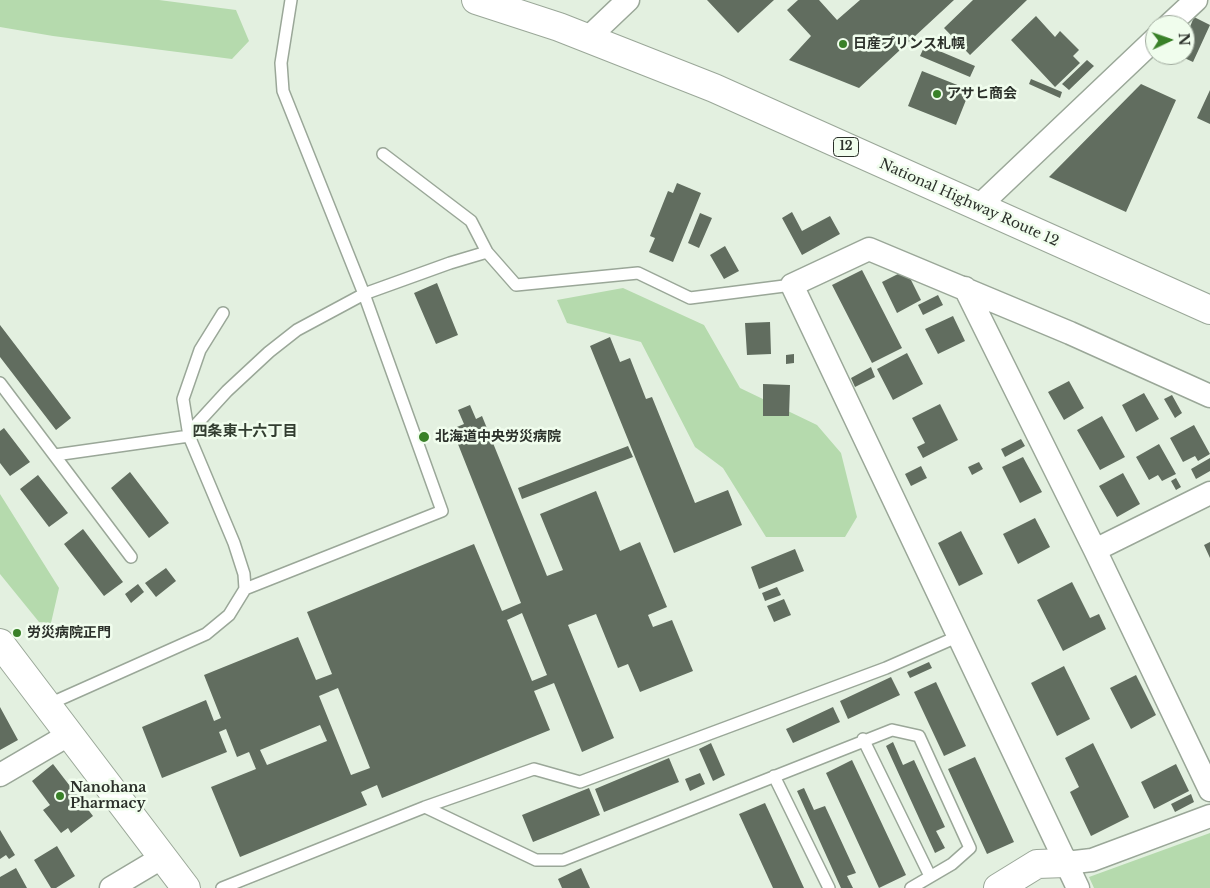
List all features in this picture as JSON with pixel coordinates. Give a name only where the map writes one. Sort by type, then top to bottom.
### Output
[{"type":"main road","name":"National Highway Route 12","points":[[476,0],[588,38],[714,88],[1210,310]]},
{"type":"main road","points":[[0,643],[186,888]]},
{"type":"main road","points":[[998,888],[1037,864],[1066,863]]},
{"type":"street","points":[[588,38],[628,0]]},
{"type":"street","points":[[1180,15],[1196,0]]},
{"type":"street","points":[[978,207],[1145,48]]},
{"type":"street","points":[[1078,888],[792,285],[869,249],[965,288],[1210,396]]},
{"type":"street","points":[[965,288],[1095,550],[1210,790]]},
{"type":"street","points":[[1095,550],[1210,492]]},
{"type":"street","points":[[0,776],[70,734]]},
{"type":"street","points":[[1066,863],[1092,860],[1210,816]]},
{"type":"street","points":[[112,888],[163,857]]},
{"type":"lane","points":[[245,589],[442,511],[364,294],[283,91],[281,63],[291,0]]},
{"type":"lane","points":[[383,154],[471,221],[487,252],[516,286],[638,273],[690,298],[792,285]]},
{"type":"lane","points":[[189,436],[194,427],[227,391],[268,352],[297,330],[364,294],[450,262],[487,252]]},
{"type":"lane","points":[[47,705],[206,634],[229,615],[245,589],[244,574],[234,543],[189,436],[183,399],[200,350],[223,313]]},
{"type":"lane","points":[[0,383],[131,556]]},
{"type":"lane","points":[[54,455],[189,436]]},
{"type":"lane","points":[[222,888],[425,807],[534,769],[580,782],[886,668],[959,636]]},
{"type":"lane","points":[[425,807],[536,860],[563,860],[892,730],[919,736],[970,848],[952,864],[911,888]]},
{"type":"lane","points":[[863,740],[930,876]]},
{"type":"lane","points":[[774,776],[829,888]]},
{"type":"green space","points":[[0,0],[159,0],[236,10],[249,41],[232,59],[53,36],[0,27]]},
{"type":"green space","points":[[623,288],[704,325],[740,388],[817,425],[841,453],[857,517],[845,537],[766,537],[723,468],[695,447],[641,342],[567,323],[557,300]]},
{"type":"green space","points":[[0,494],[59,588],[51,623],[39,622],[0,574]]},
{"type":"green space","points":[[1210,833],[1210,888],[1094,888],[1089,877]]},
{"type":"building","points":[[707,0],[774,0],[738,33]]},
{"type":"building","points":[[798,0],[819,0],[837,20],[860,0],[954,0],[859,88],[789,60],[811,36],[787,10]]},
{"type":"building","points":[[973,0],[1027,0],[970,55],[944,28]]},
{"type":"building","points":[[1036,16],[1055,37],[1060,31],[1079,50],[1073,56],[1080,63],[1055,87],[1011,40]]},
{"type":"building","points":[[1195,18],[1210,25],[1195,58]]},
{"type":"building","points":[[925,45],[975,66],[970,77],[920,56]]},
{"type":"building","points":[[1087,60],[1094,66],[1069,90],[1062,84]]},
{"type":"building","points":[[922,71],[970,90],[956,125],[908,106]]},
{"type":"building","points":[[1031,79],[1062,92],[1060,98],[1029,84]]},
{"type":"building","points":[[1141,84],[1176,100],[1126,212],[1049,177]]},
{"type":"building","points":[[1210,90],[1210,124],[1197,118]]},
{"type":"building","points":[[677,183],[701,193],[673,262],[649,252],[655,238],[650,236],[668,191],[673,193]]},
{"type":"building","points":[[792,212],[802,231],[830,216],[840,234],[802,255],[782,218]]},
{"type":"building","points":[[700,213],[712,218],[699,248],[688,243]]},
{"type":"building","points":[[725,246],[739,271],[724,279],[710,255]]},
{"type":"building","points":[[862,270],[902,348],[872,363],[832,285]]},
{"type":"building","points":[[906,270],[921,300],[897,313],[882,282]]},
{"type":"building","points":[[437,283],[458,335],[436,344],[414,293]]},
{"type":"building","points":[[938,295],[943,305],[923,315],[918,305]]},
{"type":"building","points":[[953,316],[965,341],[938,354],[925,329]]},
{"type":"building","points":[[770,322],[771,354],[747,355],[745,323]]},
{"type":"building","points":[[0,325],[71,418],[56,430],[0,357]]},
{"type":"building","points":[[610,337],[620,362],[630,358],[646,399],[652,397],[695,503],[728,490],[742,525],[674,553],[590,346]]},
{"type":"building","points":[[907,353],[923,384],[893,400],[877,369]]},
{"type":"building","points":[[794,354],[794,363],[786,364],[786,355]]},
{"type":"building","points":[[871,367],[875,377],[855,387],[851,378]]},
{"type":"building","points":[[1069,381],[1084,408],[1064,420],[1048,392]]},
{"type":"building","points":[[763,384],[790,385],[789,416],[763,416]]},
{"type":"building","points":[[1144,393],[1159,419],[1136,432],[1122,405]]},
{"type":"building","points":[[1172,395],[1182,413],[1175,418],[1164,399]]},
{"type":"building","points":[[940,404],[958,440],[923,458],[917,447],[925,443],[912,418]]},
{"type":"building","points":[[470,405],[476,419],[482,416],[547,576],[563,570],[540,514],[596,491],[620,551],[640,542],[667,607],[648,615],[653,627],[672,620],[693,671],[640,692],[628,664],[618,668],[596,614],[568,625],[614,738],[582,752],[554,683],[534,691],[550,730],[382,798],[377,785],[361,792],[367,805],[240,857],[211,787],[256,769],[249,752],[237,757],[226,729],[219,732],[227,752],[162,778],[142,727],[206,700],[214,721],[221,718],[204,675],[298,637],[316,680],[332,674],[307,612],[474,544],[502,611],[521,603],[452,429],[464,424],[458,410]],"holes":[[[522,613],[547,675],[532,681],[507,620]],[[338,688],[370,768],[351,775],[319,696]],[[320,725],[327,741],[267,765],[260,750]]]},
{"type":"building","points":[[1102,416],[1125,457],[1100,470],[1077,430]]},
{"type":"building","points":[[1194,425],[1210,454],[1198,461],[1195,456],[1183,462],[1170,438]]},
{"type":"building","points":[[4,428],[30,462],[10,476],[0,463],[0,431]]},
{"type":"building","points":[[1021,439],[1025,446],[1005,457],[1001,449]]},
{"type":"building","points":[[1159,444],[1176,474],[1162,481],[1158,475],[1149,480],[1136,457]]},
{"type":"building","points":[[628,446],[633,457],[522,499],[518,488]]},
{"type":"building","points":[[1023,457],[1042,492],[1020,503],[1002,467]]},
{"type":"building","points":[[1210,458],[1210,471],[1196,479],[1191,469]]},
{"type":"building","points":[[979,462],[983,469],[972,475],[968,467]]},
{"type":"building","points":[[921,466],[927,478],[911,486],[905,474]]},
{"type":"building","points":[[130,472],[169,523],[149,538],[111,488]]},
{"type":"building","points":[[1123,473],[1140,504],[1117,517],[1099,486]]},
{"type":"building","points":[[38,475],[68,513],[49,527],[20,489]]},
{"type":"building","points":[[1176,478],[1181,487],[1176,490],[1171,481]]},
{"type":"building","points":[[1035,518],[1050,547],[1018,564],[1003,534]]},
{"type":"building","points":[[83,529],[123,582],[104,596],[64,544]]},
{"type":"building","points":[[961,531],[983,574],[959,586],[938,543]]},
{"type":"building","points":[[1210,542],[1210,558],[1204,545]]},
{"type":"building","points":[[795,549],[804,571],[759,589],[751,567]]},
{"type":"building","points":[[166,568],[176,581],[156,597],[145,583]]},
{"type":"building","points":[[1072,582],[1090,618],[1099,614],[1106,629],[1063,651],[1037,600]]},
{"type":"building","points":[[138,584],[144,592],[131,603],[125,594]]},
{"type":"building","points":[[777,587],[781,595],[765,601],[762,593]]},
{"type":"building","points":[[784,599],[791,615],[774,622],[767,606]]},
{"type":"building","points":[[929,662],[932,668],[910,678],[907,672]]},
{"type":"building","points":[[1064,666],[1090,719],[1057,736],[1031,683]]},
{"type":"building","points":[[1136,675],[1156,715],[1131,729],[1110,688]]},
{"type":"building","points":[[891,677],[900,695],[848,719],[840,701]]},
{"type":"building","points":[[936,682],[966,746],[944,756],[914,692]]},
{"type":"building","points":[[0,707],[18,740],[0,750]]},
{"type":"building","points":[[833,707],[840,722],[793,743],[786,729]]},
{"type":"building","points":[[893,742],[903,765],[914,760],[945,827],[936,831],[945,848],[935,853],[886,746]]},
{"type":"building","points":[[711,743],[725,775],[713,781],[699,749]]},
{"type":"building","points":[[1093,743],[1129,817],[1091,836],[1070,792],[1079,787],[1065,758]]},
{"type":"building","points":[[975,757],[1014,842],[987,854],[948,769]]},
{"type":"building","points":[[669,758],[679,782],[604,812],[595,789]]},
{"type":"building","points":[[852,760],[906,875],[879,888],[826,773]]},
{"type":"building","points":[[53,764],[93,816],[71,833],[68,828],[61,833],[43,810],[50,805],[32,781]]},
{"type":"building","points":[[1176,764],[1189,791],[1154,809],[1141,782]]},
{"type":"building","points":[[700,773],[705,784],[690,791],[685,779]]},
{"type":"building","points":[[589,788],[600,815],[533,842],[522,815]]},
{"type":"building","points":[[804,788],[814,810],[825,806],[856,873],[847,876],[853,888],[841,888],[797,791]]},
{"type":"building","points":[[1191,794],[1194,802],[1175,812],[1171,804]]},
{"type":"building","points":[[765,803],[804,888],[773,888],[739,814]]},
{"type":"building","points":[[0,830],[15,855],[9,859],[6,855],[0,859]]},
{"type":"building","points":[[57,846],[75,876],[56,888],[51,888],[34,860]]},
{"type":"building","points":[[16,868],[27,888],[0,888],[0,877]]},
{"type":"building","points":[[581,868],[590,888],[562,888],[558,879]]},
{"type":"place","name":"日産プリンス札幌","points":[[843,44]]},
{"type":"place","name":"アサヒ商会","points":[[937,94]]},
{"type":"place","name":"北海道中央労災病院","points":[[424,437]]},
{"type":"place","name":"労災病院正門","points":[[17,633]]},
{"type":"place","name":"Nanohana Pharmacy","points":[[60,796]]},
{"type":"district","name":"四条東十六丁目","points":[[245,432]]}]
